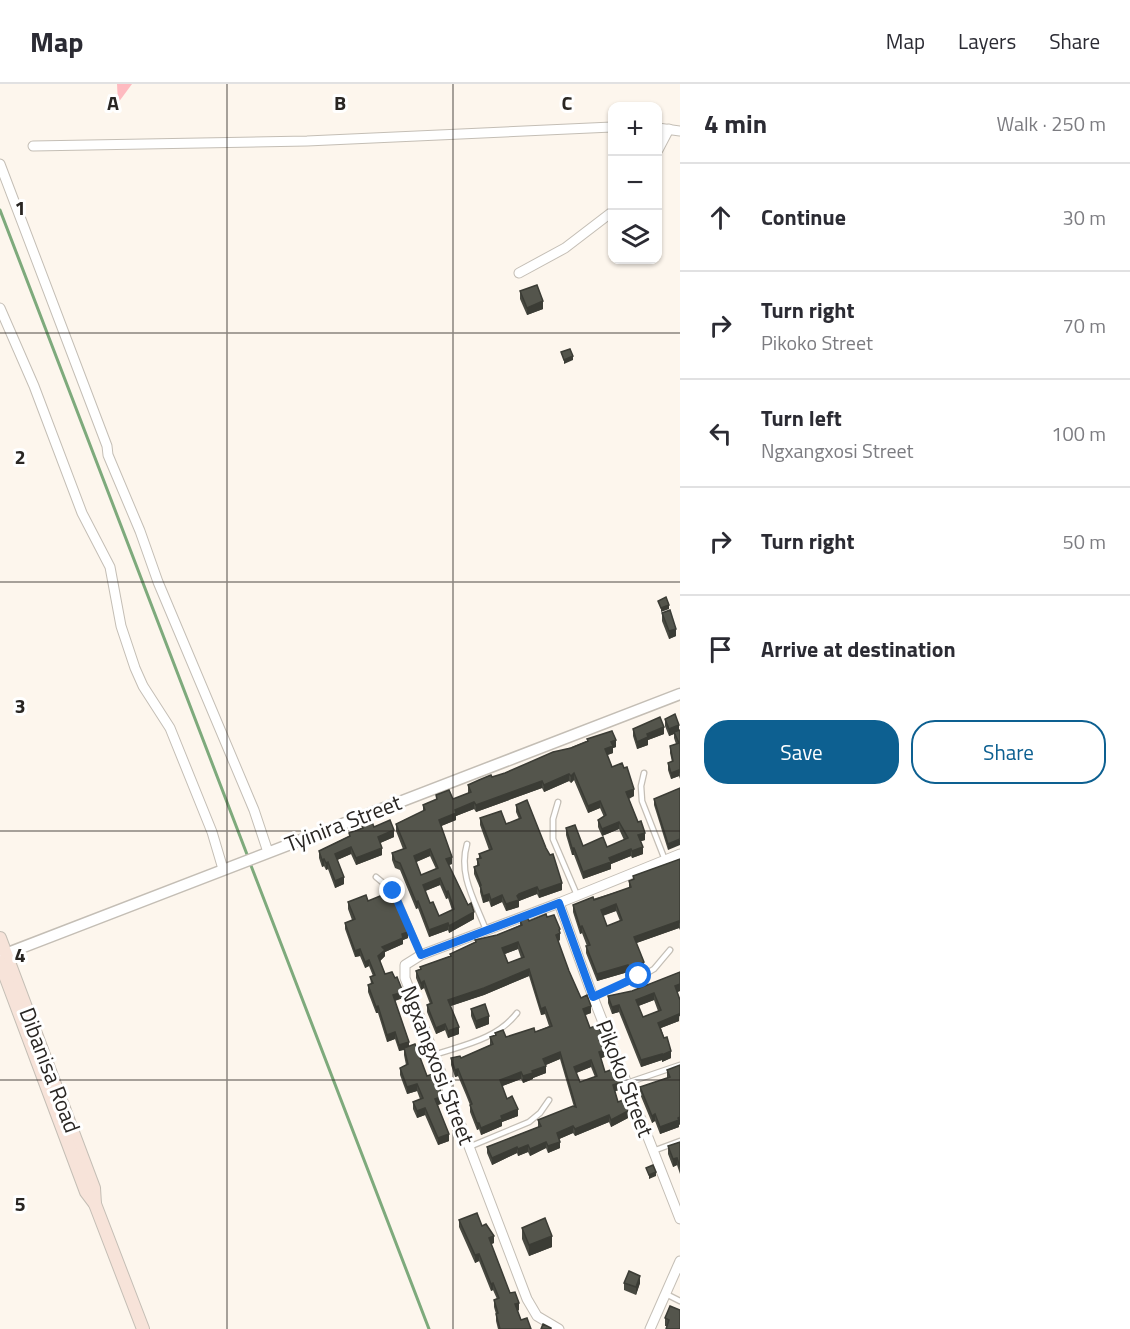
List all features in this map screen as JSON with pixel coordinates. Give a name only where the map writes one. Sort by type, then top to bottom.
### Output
[{"type":"main road","name":"Dibanisa Road","points":[[0,938],[2,957],[94,1188],[95,1204],[143,1329]]},
{"type":"street","points":[[33,146],[307,141],[608,127]]},
{"type":"street","points":[[662,128],[680,130]]},
{"type":"street","points":[[662,141],[669,129]]},
{"type":"street","points":[[0,164],[107,446],[108,455],[140,531],[158,582],[254,810],[264,854]]},
{"type":"street","points":[[519,273],[565,248],[608,215]]},
{"type":"street","points":[[0,308],[34,386],[82,513],[110,567],[121,626],[135,668],[143,686],[170,728],[212,832],[223,869]]},
{"type":"street","name":"Tyinira Street","points":[[2,957],[223,869],[680,694]]},
{"type":"street","name":"Ngxangxosi Street","points":[[559,1329],[544,1321],[532,1308],[405,978],[405,965],[421,955],[680,854]]},
{"type":"street","name":"Pikoko Street","points":[[559,903],[593,997],[680,1219]]},
{"type":"street","points":[[650,1329],[680,1261]]},
{"type":"lane","points":[[644,773],[641,786],[642,801],[665,860]]},
{"type":"lane","points":[[558,802],[553,819],[553,838],[577,895]]},
{"type":"lane","points":[[467,844],[463,866],[487,931]]},
{"type":"lane","points":[[376,877],[387,885],[397,898],[421,955]]},
{"type":"lane","points":[[593,997],[654,969],[670,950]]},
{"type":"lane","points":[[434,1055],[497,1033],[509,1024],[517,1012]]},
{"type":"lane","points":[[627,1083],[680,1065]]},
{"type":"lane","points":[[469,1147],[529,1122],[540,1113],[549,1100]]},
{"type":"lane","points":[[653,1151],[680,1141]]},
{"type":"lane","points":[[665,1294],[680,1301]]},
{"type":"shaded area","points":[[117,84],[132,84],[118,103]]},
{"type":"building","points":[[537,285],[543,301],[527,308],[520,291]]},
{"type":"building","points":[[570,349],[573,356],[564,360],[561,352]]},
{"type":"building","points":[[666,597],[669,605],[661,608],[658,601]]},
{"type":"building","points":[[670,610],[676,629],[669,631],[662,613]]},
{"type":"building","points":[[675,714],[679,725],[669,729],[665,719]]},
{"type":"building","points":[[660,717],[664,727],[647,734],[648,737],[637,742],[633,729]]},
{"type":"building","points":[[680,730],[680,773],[679,770],[671,773],[668,763],[673,761],[670,746],[679,743],[674,732]]},
{"type":"building","points":[[612,731],[616,740],[611,742],[613,746],[605,749],[612,767],[622,763],[624,768],[627,767],[634,789],[626,792],[645,833],[638,835],[643,847],[609,858],[611,862],[583,872],[566,828],[575,825],[583,846],[603,837],[607,847],[628,838],[619,822],[602,829],[598,820],[606,815],[600,801],[588,806],[574,773],[544,785],[542,781],[476,805],[474,802],[439,820],[452,857],[446,859],[468,905],[471,903],[474,912],[449,926],[448,923],[429,930],[400,863],[395,861],[392,853],[406,848],[396,824],[425,810],[423,805],[437,799],[436,795],[449,790],[453,799],[471,792],[468,785],[479,780],[505,773],[553,752],[571,748],[588,741],[587,739]],"holes":[[[430,849],[438,868],[421,875],[414,856]],[[440,878],[446,892],[448,891],[454,909],[439,916],[433,902],[430,903],[423,885]]]},
{"type":"building","points":[[680,788],[680,839],[668,844],[654,799]]},
{"type":"building","points":[[527,800],[546,848],[550,855],[553,854],[562,883],[539,891],[537,887],[519,894],[517,896],[519,900],[506,904],[502,895],[491,900],[489,894],[483,896],[474,867],[479,865],[477,859],[481,858],[479,854],[492,849],[480,818],[501,811],[506,824],[521,818],[516,805]]},
{"type":"building","points":[[390,820],[394,830],[378,837],[382,848],[356,858],[351,847],[335,854],[344,877],[335,881],[328,862],[322,860],[319,851],[350,836],[349,833],[363,828],[362,826],[372,822],[374,827]]},
{"type":"building","points":[[680,859],[680,923],[679,921],[634,937],[644,962],[629,968],[628,965],[597,974],[586,946],[590,945],[582,926],[580,927],[573,905],[631,887],[629,881],[634,879],[633,876]],"holes":[[[616,904],[622,920],[607,926],[601,910]]]},
{"type":"building","points":[[385,894],[387,899],[394,896],[408,932],[402,934],[403,938],[382,947],[385,950],[378,956],[385,974],[392,972],[395,978],[397,977],[403,992],[393,995],[409,1042],[399,1045],[395,1032],[387,1035],[378,1006],[376,1007],[368,985],[373,983],[370,977],[375,975],[369,960],[365,962],[360,949],[355,951],[345,923],[355,919],[348,902],[366,895],[368,901]]},
{"type":"building","points":[[546,914],[547,917],[554,915],[560,929],[560,933],[556,935],[569,971],[581,998],[587,995],[591,1006],[583,1009],[590,1028],[598,1025],[607,1049],[599,1052],[605,1072],[616,1068],[622,1082],[613,1085],[618,1102],[623,1100],[628,1111],[611,1120],[609,1115],[575,1129],[573,1126],[557,1133],[560,1142],[548,1146],[546,1142],[530,1149],[528,1145],[518,1149],[517,1147],[492,1158],[487,1147],[541,1126],[538,1120],[573,1106],[576,1107],[560,1052],[543,1059],[546,1066],[532,1071],[533,1073],[523,1076],[521,1072],[500,1080],[507,1099],[512,1096],[518,1109],[481,1128],[477,1123],[458,1069],[455,1070],[451,1058],[460,1056],[461,1058],[493,1044],[490,1037],[503,1030],[506,1037],[534,1028],[535,1032],[552,1026],[545,1007],[541,1009],[529,969],[448,1000],[459,1027],[448,1031],[445,1024],[436,1028],[427,1005],[432,1003],[424,981],[421,983],[416,971],[421,969],[420,967],[451,956],[450,954],[476,942],[475,940],[497,935],[522,925],[520,920],[527,917],[529,921]],"holes":[[[518,942],[524,957],[508,963],[502,948]],[[591,1060],[597,1076],[580,1082],[574,1067]]]},
{"type":"building","points":[[680,972],[680,984],[675,986],[680,1000],[680,1016],[679,1014],[658,1023],[664,1038],[667,1037],[671,1051],[641,1060],[619,1005],[612,1007],[608,996],[632,991]],"holes":[[[654,993],[661,1010],[643,1017],[636,1000]]]},
{"type":"building","points":[[485,1004],[489,1016],[476,1021],[471,1009]]},
{"type":"building","points":[[415,1044],[427,1076],[433,1074],[443,1096],[435,1099],[449,1134],[438,1138],[425,1108],[417,1111],[413,1102],[423,1098],[417,1084],[407,1087],[400,1068],[408,1064],[404,1048]]},
{"type":"building","points":[[680,1065],[680,1117],[679,1120],[660,1127],[655,1114],[652,1116],[640,1087],[670,1077],[667,1070]]},
{"type":"building","points":[[680,1142],[680,1167],[677,1158],[673,1159],[668,1146]]},
{"type":"building","points":[[653,1165],[656,1172],[649,1175],[646,1168]]},
{"type":"building","points":[[477,1213],[482,1226],[486,1224],[494,1236],[489,1238],[510,1293],[515,1292],[519,1303],[515,1304],[521,1320],[527,1318],[531,1329],[500,1329],[494,1300],[499,1298],[479,1254],[475,1255],[459,1220]]},
{"type":"building","points":[[545,1218],[552,1236],[529,1245],[522,1228]]},
{"type":"building","points":[[629,1271],[640,1276],[636,1287],[624,1283]]},
{"type":"building","points":[[670,1306],[680,1310],[680,1329],[666,1329],[669,1320],[665,1318]]},
{"type":"building","points":[[543,1324],[551,1328],[551,1329],[541,1329]]},
{"type":"waterway","points":[[0,210],[248,857]]},
{"type":"waterway","points":[[250,863],[429,1329]]},
{"type":"route","points":[[393,891],[421,955],[559,903],[593,997],[639,976]]}]
